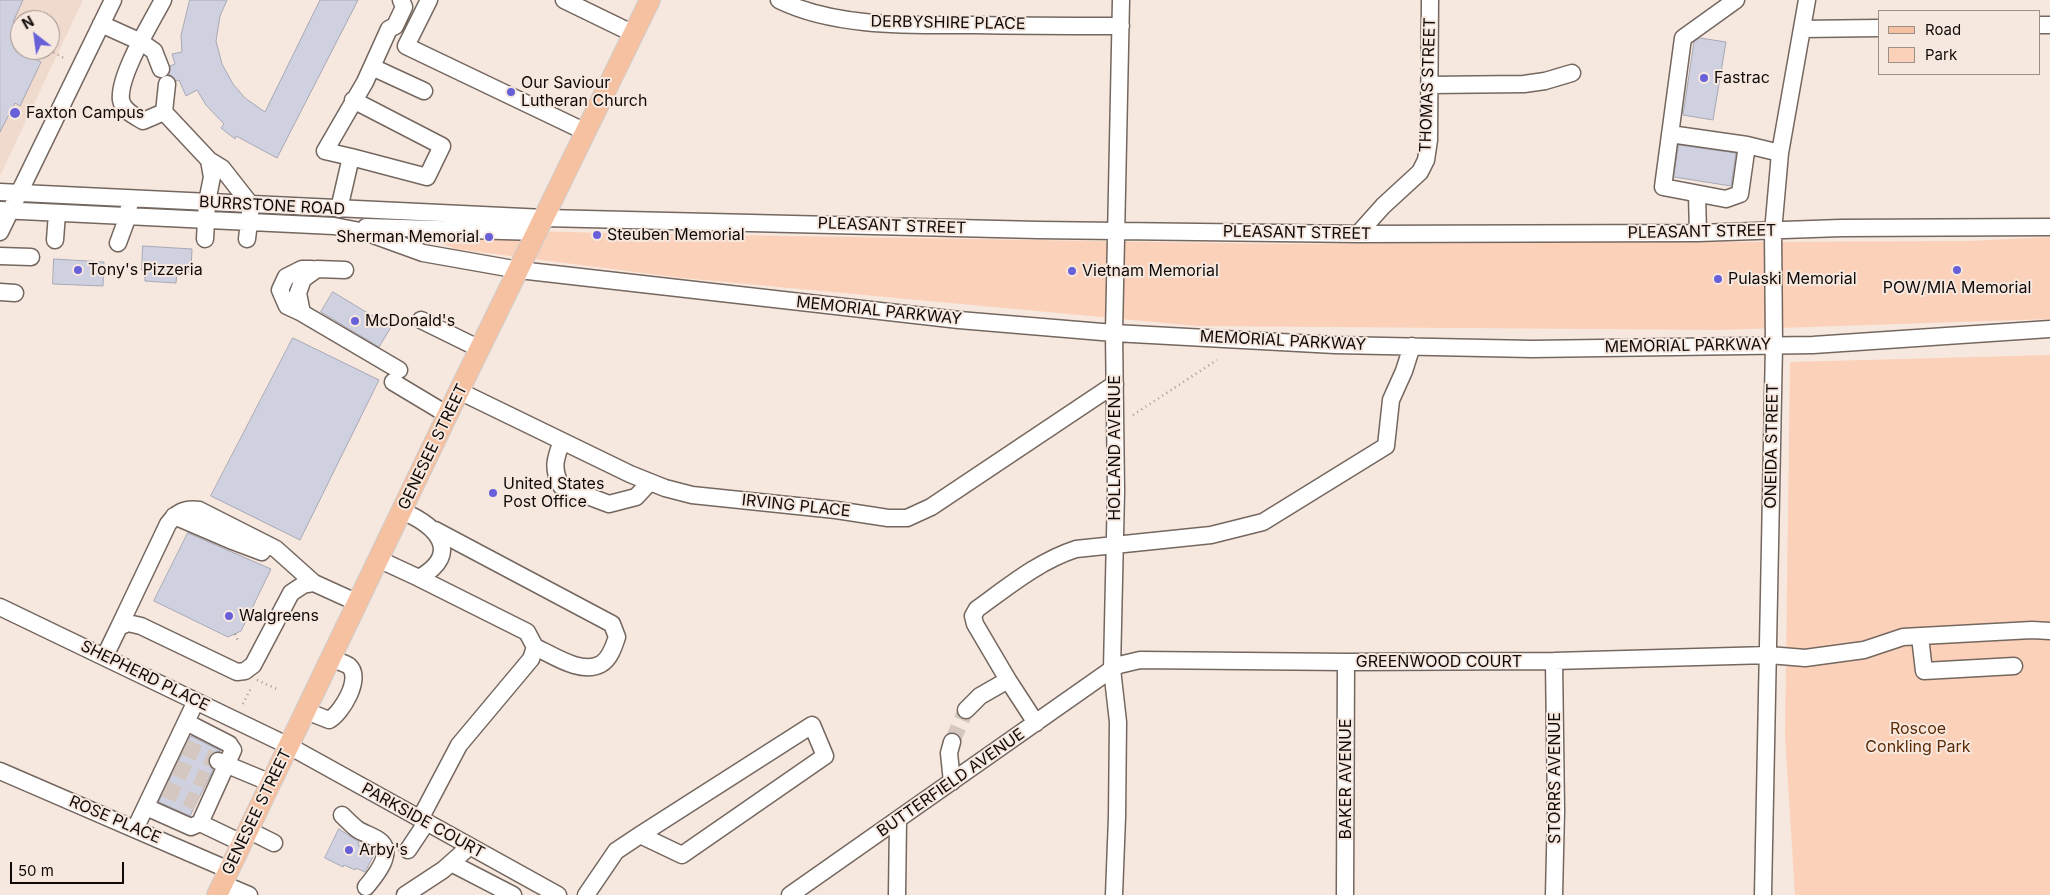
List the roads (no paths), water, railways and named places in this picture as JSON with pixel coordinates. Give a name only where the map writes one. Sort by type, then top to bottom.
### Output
[{"type":"main road","name":"GENESEE STREET","points":[[223,883],[459,391],[650,0]]},
{"type":"street","points":[[0,232],[5,210],[19,193],[113,0]]},
{"type":"street","points":[[163,0],[123,80],[121,101],[128,112],[143,120],[164,112]]},
{"type":"street","points":[[353,100],[442,146],[427,177],[324,150],[372,67],[389,29],[396,26],[404,7],[401,0]]},
{"type":"street","points":[[429,0],[406,46],[586,132]]},
{"type":"street","points":[[564,0],[634,34]]},
{"type":"street","name":"DERBYSHIRE PLACE","points":[[779,0],[822,15],[863,21],[937,25],[1121,26]]},
{"type":"street","name":"HOLLAND AVENUE","points":[[1114,895],[1118,817],[1118,722],[1112,669],[1115,546],[1114,333],[1121,0]]},
{"type":"street","name":"THOMAS STREET","points":[[1358,234],[1383,206],[1420,172],[1426,160],[1429,140],[1430,0]]},
{"type":"street","points":[[1736,0],[1683,38],[1663,187],[1726,199],[1740,194],[1747,145]]},
{"type":"street","name":"ONEIDA STREET","points":[[1763,895],[1774,345],[1773,232],[1780,153],[1807,0]]},
{"type":"street","points":[[101,24],[141,42],[154,51],[164,76],[164,112],[209,160],[222,168],[251,204],[247,239]]},
{"type":"street","points":[[1802,29],[1878,28]]},
{"type":"street","points":[[372,67],[424,91]]},
{"type":"street","points":[[1429,85],[1524,84],[1545,81],[1572,73]]},
{"type":"street","points":[[1670,134],[1747,145],[1780,153]]},
{"type":"street","points":[[339,209],[351,158]]},
{"type":"street","points":[[205,239],[206,202],[212,178],[209,160]]},
{"type":"street","name":"BURRSTONE ROAD","points":[[0,192],[339,209],[541,225]]},
{"type":"street","points":[[1697,194],[1698,233]]},
{"type":"street","points":[[118,243],[128,216],[130,198]]},
{"type":"street","name":"BURRSTONE ROAD","points":[[5,210],[334,226],[365,232],[423,252],[519,270]]},
{"type":"street","points":[[55,240],[57,213]]},
{"type":"street","points":[[334,226],[541,225]]},
{"type":"street","name":"PLEASANT STREET","points":[[541,225],[1358,234],[1698,233],[1773,232],[1841,228],[2050,227]]},
{"type":"street","points":[[0,256],[30,257]]},
{"type":"street","points":[[345,270],[317,269],[303,279],[298,292],[302,313],[396,376],[448,415]]},
{"type":"street","name":"MEMORIAL PARKWAY","points":[[519,270],[959,320],[1114,333],[1335,345],[1532,349],[1814,345],[2050,329]]},
{"type":"street","points":[[421,320],[480,349]]},
{"type":"street","points":[[1036,723],[975,624],[973,616],[977,609],[1034,568],[1076,549],[1211,535],[1263,522],[1386,446],[1391,400],[1404,371],[1412,346]]},
{"type":"street","name":"IRVING PLACE","points":[[459,391],[665,488],[692,495],[836,510],[888,518],[907,518],[931,507],[1115,384]]},
{"type":"street","points":[[562,441],[556,456],[555,473],[561,486],[608,504],[636,497],[650,482]]},
{"type":"street","points":[[104,656],[168,524],[174,516],[186,509],[199,510],[276,549],[294,563],[314,583],[358,602]]},
{"type":"street","points":[[378,560],[419,578],[527,632],[535,647],[574,665],[588,668],[602,663],[611,652],[617,637],[612,624],[435,530],[402,510]]},
{"type":"street","points":[[419,578],[437,564],[442,551],[440,539],[435,530]]},
{"type":"street","points":[[119,627],[128,623],[141,626],[237,672],[245,671],[253,665],[291,593],[303,585],[314,583]]},
{"type":"street","name":"SHEPHERD PLACE","points":[[0,607],[289,746]]},
{"type":"street","name":"GREENWOOD COURT","points":[[1112,669],[1119,665],[1140,660],[1554,662],[1769,655],[1804,658],[1864,650],[1903,638],[2032,630],[2050,631]]},
{"type":"street","points":[[1920,637],[1924,671],[2014,666]]},
{"type":"street","points":[[408,850],[460,745],[530,659],[535,647]]},
{"type":"street","points":[[306,710],[329,720],[335,717],[348,695],[355,679],[354,673],[349,666],[331,658]]},
{"type":"street","name":"BAKER AVENUE","points":[[1345,895],[1346,662]]},
{"type":"street","name":"STORRS AVENUE","points":[[1554,662],[1556,811],[1554,895]]},
{"type":"street","name":"BUTTERFIELD AVENUE","points":[[790,895],[1112,669]]},
{"type":"street","points":[[966,710],[980,696],[1008,680]]},
{"type":"street","points":[[135,829],[146,806],[160,786],[180,745],[186,722],[196,701]]},
{"type":"street","points":[[186,722],[229,744],[233,750],[222,763],[202,805],[200,823]]},
{"type":"street","points":[[586,895],[616,851],[640,835],[804,730],[812,724],[825,756],[682,855],[640,835]]},
{"type":"street","points":[[952,742],[949,753],[952,782]]},
{"type":"street","name":"PARKSIDE COURT","points":[[289,746],[469,847],[534,889],[558,895]]},
{"type":"street","points":[[222,763],[271,783]]},
{"type":"street","name":"ROSE PLACE","points":[[0,771],[135,829],[223,883],[249,895]]},
{"type":"street","points":[[146,806],[191,827],[200,823],[245,837],[274,843]]},
{"type":"street","points":[[342,815],[356,829],[381,841],[385,848],[382,862],[366,887]]},
{"type":"street","points":[[897,895],[898,821]]},
{"type":"street","points":[[404,895],[451,863],[469,847]]},
{"type":"street","points":[[451,863],[513,895]]},
{"type":"tunnel","points":[[952,742],[966,710]]},
{"type":"tunnel","points":[[184,747],[217,761]]},
{"type":"tunnel","points":[[174,767],[207,781]]},
{"type":"tunnel","points":[[164,788],[197,803]]},
{"type":"place","name":"Fastrac","points":[[1704,78]]},
{"type":"place","name":"Our Saviour Lutheran Church","points":[[511,92]]},
{"type":"place","name":"Faxton Campus","points":[[15,113]]},
{"type":"place","name":"Steuben Memorial","points":[[597,235]]},
{"type":"place","name":"Sherman Memorial","points":[[489,237]]},
{"type":"place","name":"Tony's Pizzeria","points":[[78,270]]},
{"type":"place","name":"POW/MIA Memorial","points":[[1957,270]]},
{"type":"place","name":"Vietnam Memorial","points":[[1072,271]]},
{"type":"place","name":"Pulaski Memorial","points":[[1718,279]]},
{"type":"place","name":"McDonald's","points":[[355,321]]},
{"type":"place","name":"United States Post Office","points":[[493,493]]},
{"type":"place","name":"Walgreens","points":[[229,616]]},
{"type":"place","name":"Arby's","points":[[349,850]]},
{"type":"park label","name":"Roscoe Conkling Park","points":[[1918,738]]}]
